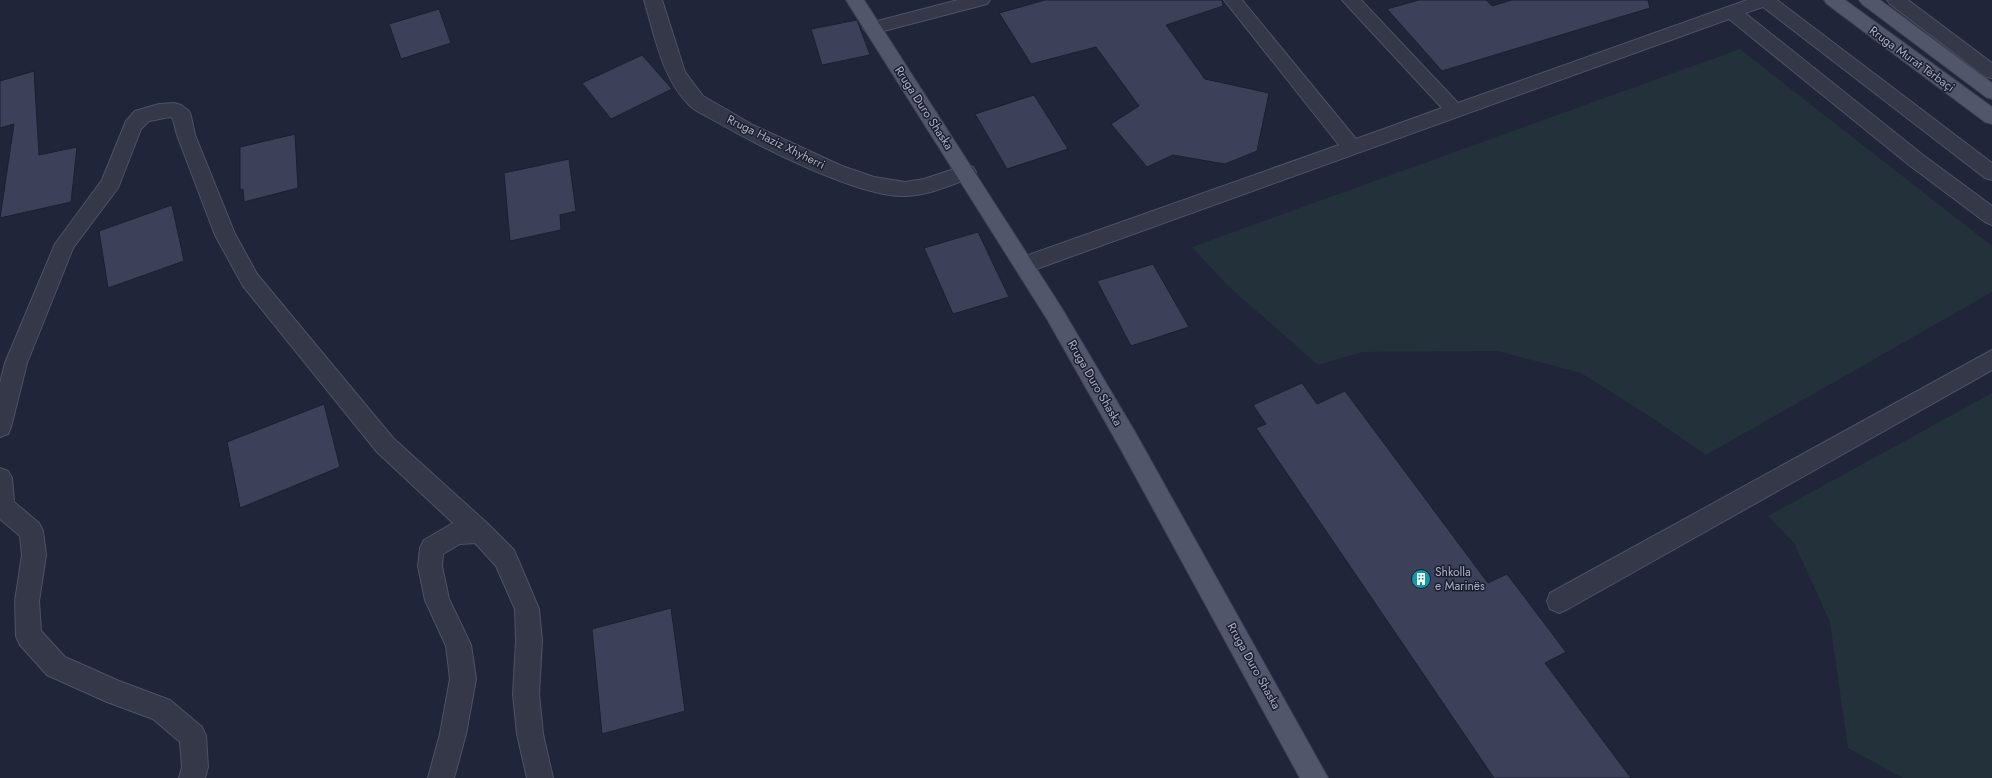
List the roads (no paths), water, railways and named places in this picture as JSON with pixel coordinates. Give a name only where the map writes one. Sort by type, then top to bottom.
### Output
[{"type":"main road","name":"Rruga Duro Shaska","points":[[855,0],[1024,265],[1128,439],[1315,778]]},
{"type":"main road","name":"Rruga Murat Tërbaçi","points":[[1833,0],[1992,117]]},
{"type":"main road","name":"Rruga Murat Tërbaçi","points":[[1868,0],[1992,92]]},
{"type":"street","name":"Rruga Haziz Xhyherri","points":[[653,0],[676,74],[696,101],[746,130],[835,171],[873,184],[904,189],[925,186],[966,172]]},
{"type":"street","points":[[872,28],[981,0]]},
{"type":"street","points":[[1233,0],[1352,147]]},
{"type":"street","points":[[1351,0],[1454,110]]},
{"type":"street","points":[[1024,265],[1765,0],[1992,173]]},
{"type":"street","points":[[1896,0],[1992,72]]},
{"type":"street","points":[[1732,12],[1916,160],[1992,217]]},
{"type":"street","points":[[0,427],[16,363],[41,299],[65,244],[111,183],[133,126],[142,116],[159,111],[174,110],[182,116],[186,135],[225,235],[250,280],[384,445],[480,532],[505,558],[527,609],[529,641],[526,694],[530,734],[540,778]]},
{"type":"street","points":[[1559,601],[1992,359]]},
{"type":"street","points":[[0,478],[3,507],[31,531],[34,555],[27,601],[29,636],[56,666],[116,693],[162,709],[193,736],[195,767],[192,778]]},
{"type":"street","points":[[441,778],[453,734],[463,680],[458,645],[437,600],[430,566],[432,548],[456,534],[480,532]]},
{"type":"place","name":"Shkolla e Marinës","points":[[1421,579]]}]
